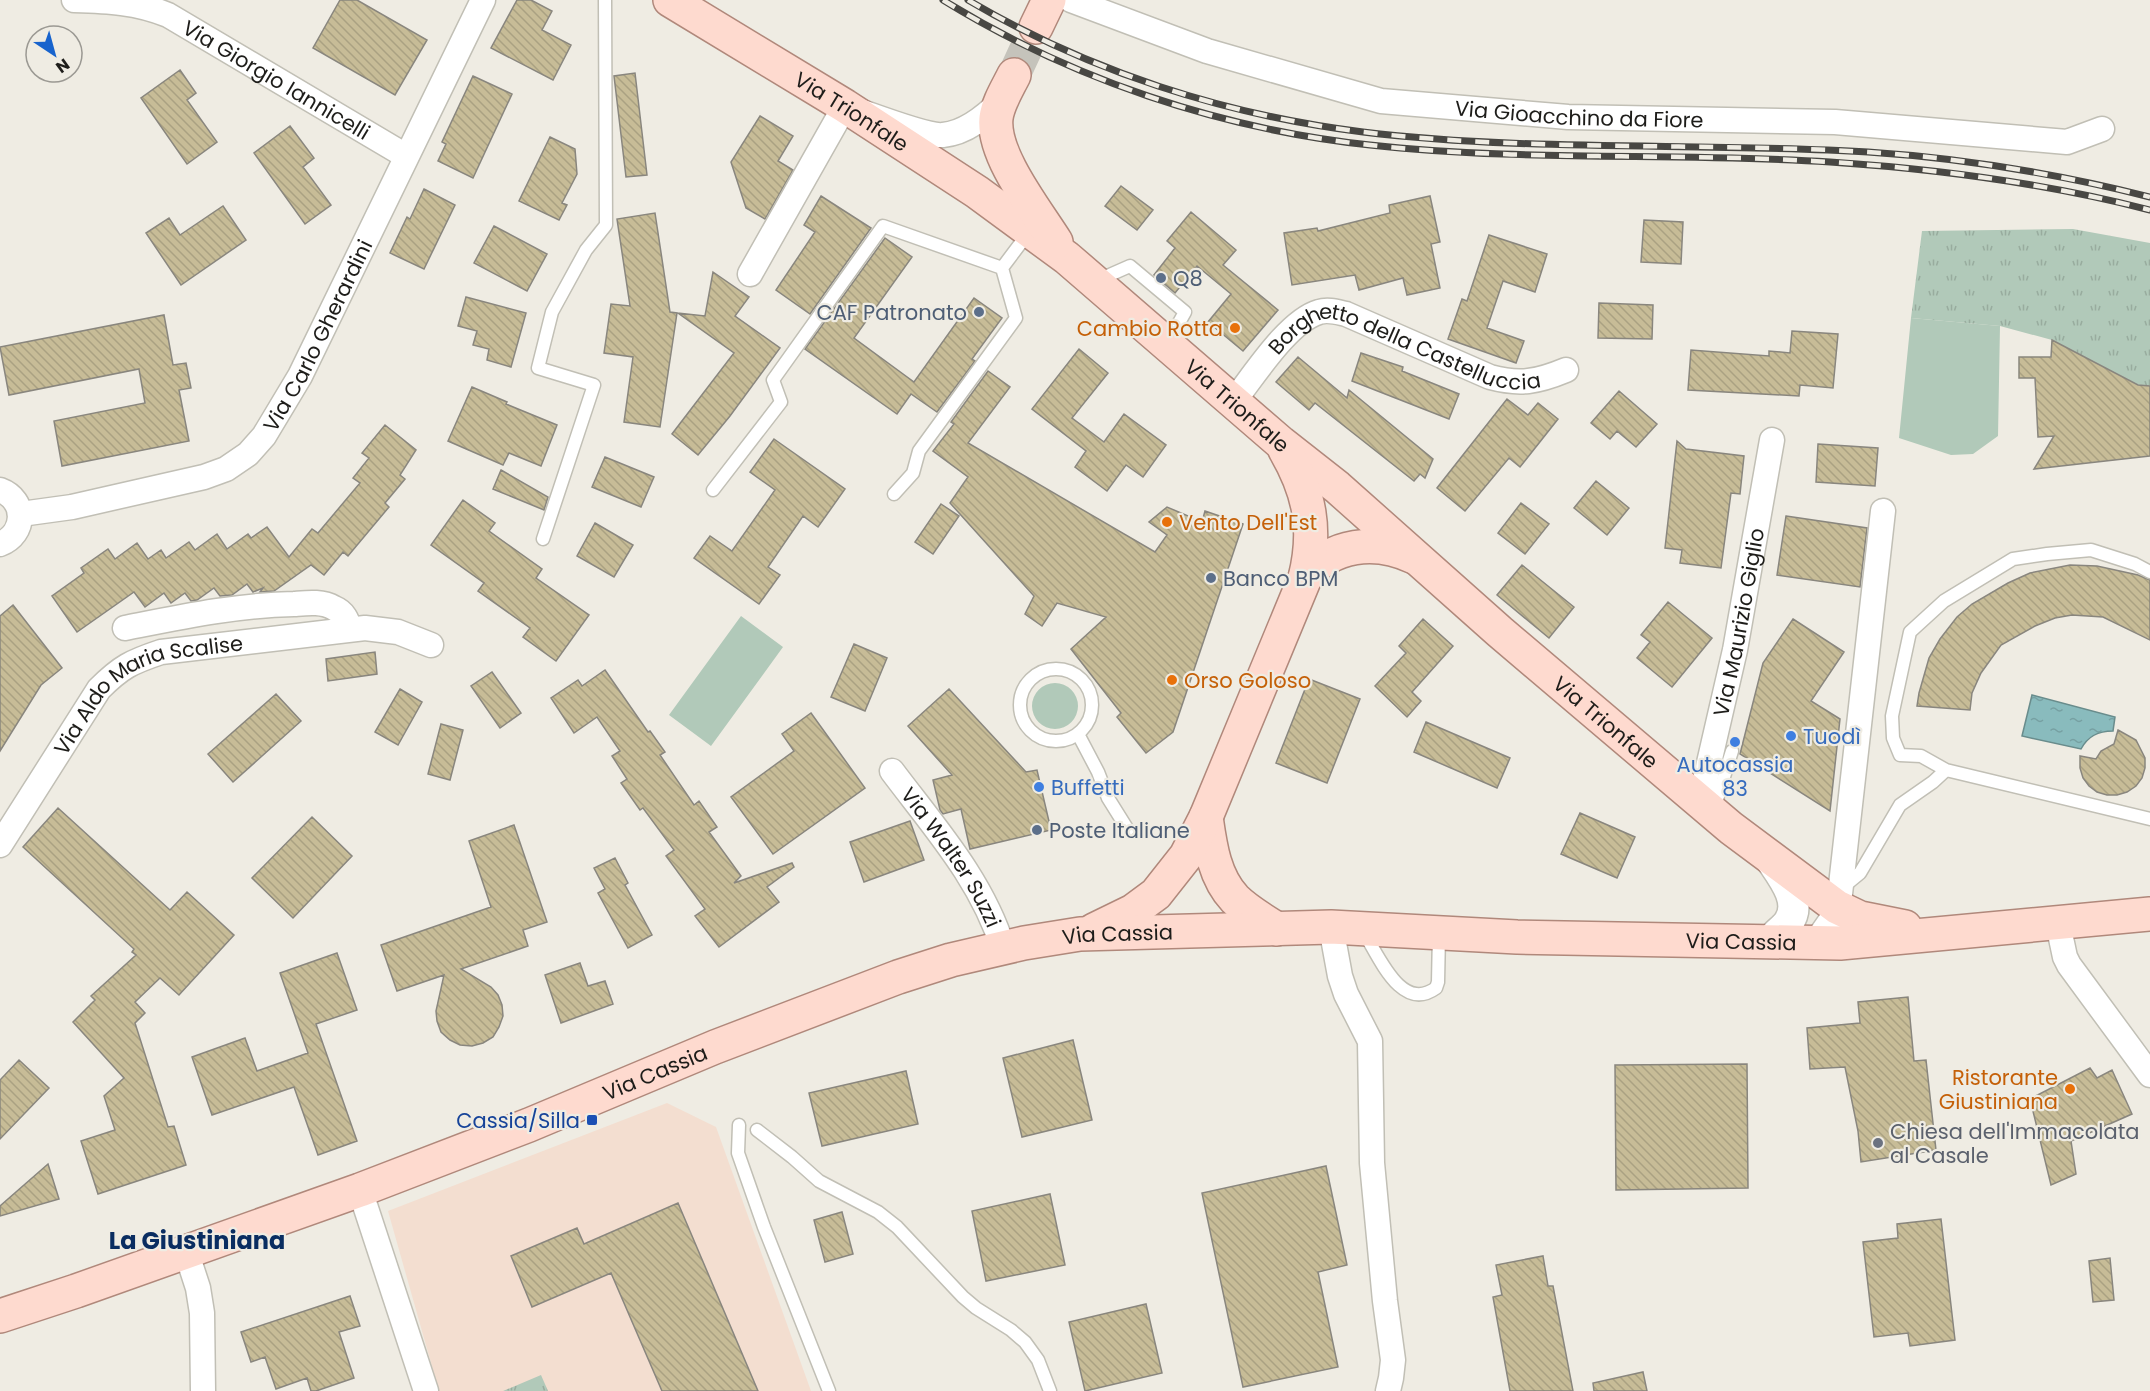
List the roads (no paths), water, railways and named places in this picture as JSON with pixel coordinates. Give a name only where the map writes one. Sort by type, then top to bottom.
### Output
[{"type":"main road","name":"Via Trionfale","points":[[670,0],[844,106],[977,192],[1067,258],[1281,443],[1337,487],[1509,640],[1707,808],[1770,857],[1839,898],[1853,915],[1873,921],[1940,933]]},
{"type":"main road","points":[[1008,87],[998,110],[996,130],[1002,154],[1067,258]]},
{"type":"main road","points":[[1080,934],[1116,920],[1156,894],[1181,864],[1206,817],[1305,579],[1311,545],[1310,516],[1302,483],[1281,443]]},
{"type":"main road","points":[[1305,579],[1314,567],[1326,558],[1349,549],[1361,547],[1392,550],[1415,558]]},
{"type":"main road","points":[[1206,817],[1211,852],[1225,884],[1240,903],[1277,929]]},
{"type":"main road","name":"Via Cassia","points":[[0,1316],[360,1190],[529,1125],[716,1047],[872,986],[944,962],[1003,948],[1080,934],[1346,928],[1517,937],[1866,942],[2150,914]]},
{"type":"street","name":"Via Giorgio Iannicelli","points":[[74,0],[116,1],[146,7],[174,18],[406,156]]},
{"type":"street","name":"Via Carlo Gherardini","points":[[21,514],[72,507],[204,477],[226,469],[248,454],[264,436],[300,376],[483,0]]},
{"type":"street","name":"Via Gioacchino da Fiore","points":[[1071,0],[1206,51],[1381,101],[1568,117],[1835,122],[2067,142],[2102,129]]},
{"type":"street","points":[[750,274],[844,106],[942,136],[975,123],[1008,87]]},
{"type":"street","name":"Borghetto della Castelluccia","points":[[1233,402],[1285,336],[1309,316],[1320,311],[1331,310],[1346,314],[1490,377],[1510,382],[1532,382],[1566,370]]},
{"type":"street","name":"Via Maurizio Giglio","points":[[1707,808],[1772,440]]},
{"type":"street","points":[[0,490],[15,499],[21,514],[18,529],[14,535],[0,544]]},
{"type":"street","points":[[1815,942],[1831,922],[1839,898],[1883,511]]},
{"type":"street","name":"Via Aldo Maria Scalise","points":[[125,628],[252,606],[316,603],[327,605],[341,612],[350,629]]},
{"type":"street","name":"Via Aldo Maria Scalise","points":[[0,845],[99,689],[117,670],[138,660],[161,652],[365,628],[405,634],[431,645]]},
{"type":"street","name":"Via Walter Suzzi","points":[[892,771],[951,848],[978,889],[1003,948]]},
{"type":"street","name":"Via Trionfale","points":[[1770,857],[1787,886],[1794,906],[1789,923],[1771,940]]},
{"type":"street","points":[[2058,924],[2069,965],[2150,1075]]},
{"type":"street","points":[[1346,928],[1340,976],[1346,994],[1370,1041],[1372,1162],[1394,1384]]},
{"type":"street","points":[[360,1190],[426,1391]]},
{"type":"street","points":[[186,1251],[198,1287],[202,1313],[203,1391]]},
{"type":"lane","points":[[543,539],[594,385],[538,368],[552,312],[586,250],[606,225],[605,0]]},
{"type":"lane","points":[[713,490],[781,402],[773,380],[883,226],[1002,268]]},
{"type":"lane","points":[[1002,268],[1030,231]]},
{"type":"lane","points":[[894,494],[913,473],[919,451],[1016,318],[1002,268]]},
{"type":"lane","points":[[2150,572],[2135,564],[2091,550],[2013,559],[1944,601],[1910,632],[1892,716],[1893,738],[1900,755],[1921,756],[1947,770],[2150,819]]},
{"type":"lane","points":[[1048,669],[1060,669],[1072,672],[1086,684],[1092,701],[1091,714],[1086,725],[1078,734],[1056,741],[1034,734],[1026,726],[1021,715],[1022,692],[1037,674],[1048,669]]},
{"type":"lane","points":[[1078,734],[1098,772],[1108,798],[1128,830]]},
{"type":"lane","points":[[1707,808],[1732,751]]},
{"type":"lane","points":[[1839,898],[1860,873],[1900,805],[1947,770]]},
{"type":"lane","points":[[1346,928],[1398,986],[1411,994],[1420,995],[1436,988],[1438,982],[1438,933]]},
{"type":"lane","points":[[739,1125],[738,1153],[764,1227],[829,1391]]},
{"type":"lane","points":[[757,1130],[819,1181],[878,1212],[897,1227],[963,1297],[1025,1342],[1038,1360],[1050,1391]]},
{"type":"water","points":[[2032,695],[2115,717],[2113,731],[2094,735],[2081,749],[2022,736]]},
{"type":"tunnel","points":[[1014,75],[1036,27]]},
{"type":"railway","points":[[943,0],[1043,54],[1148,96],[1258,127],[1314,137],[1370,145],[1485,153],[1773,159],[1870,165],[1991,178],[2111,200],[2150,210]]},
{"type":"railway","points":[[968,0],[1061,48],[1109,68],[1209,101],[1311,124],[1363,132],[1489,142],[1805,149],[1939,158],[2010,168],[2150,197]]},
{"type":"place","name":"Q8","points":[[1161,278]]},
{"type":"place","name":"CAF Patronato","points":[[979,312]]},
{"type":"place","name":"Cambio Rotta","points":[[1235,328]]},
{"type":"place","name":"Vento Dell'Est","points":[[1167,522]]},
{"type":"place","name":"Banco BPM","points":[[1211,578]]},
{"type":"place","name":"Orso Goloso","points":[[1172,680]]},
{"type":"place","name":"Tuodì","points":[[1791,736]]},
{"type":"place","name":"Autocassia 83","points":[[1735,742]]},
{"type":"place","name":"Buffetti","points":[[1039,787]]},
{"type":"place","name":"Poste Italiane","points":[[1037,830]]},
{"type":"place","name":"Ristorante Giustiniana","points":[[2070,1089]]},
{"type":"place","name":"Cassia/Silla","points":[[592,1120]]},
{"type":"place","name":"Chiesa dell'Immacolata al Casale","points":[[1878,1143]]},
{"type":"district","name":"La Giustiniana","points":[[197,1240]]}]
